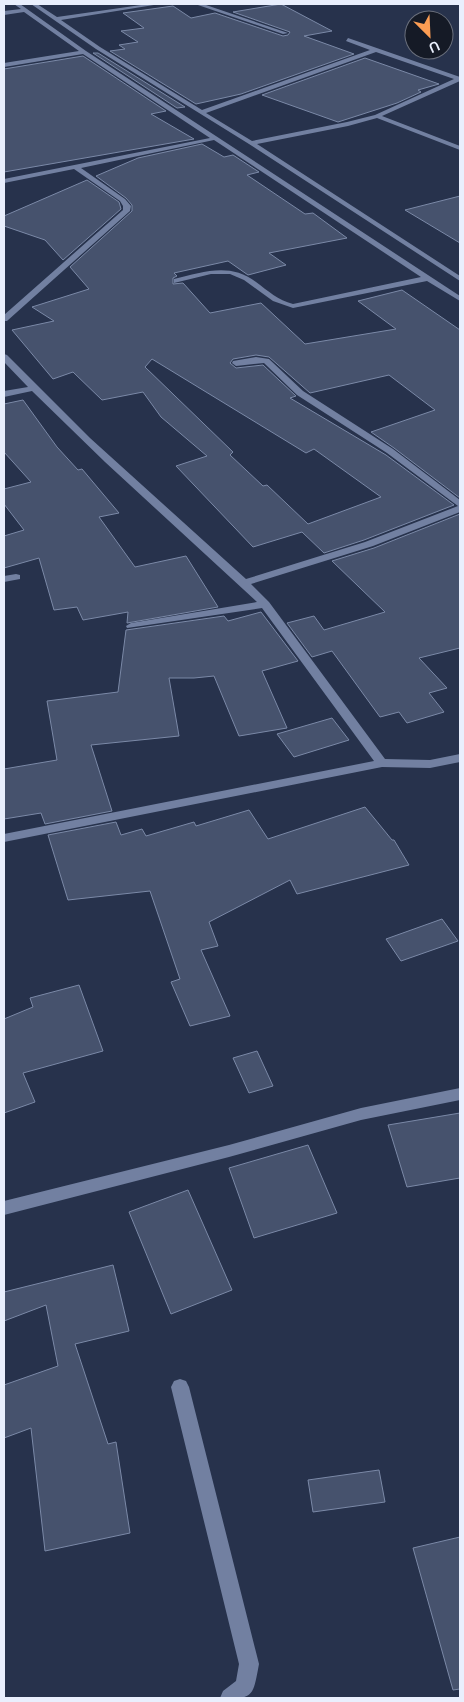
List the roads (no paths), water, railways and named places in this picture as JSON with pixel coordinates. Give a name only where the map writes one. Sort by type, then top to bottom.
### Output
[{"type":"street","points":[[17,4],[84,52],[218,138],[460,299]]},
{"type":"street","points":[[34,4],[98,48],[251,143],[460,279]]},
{"type":"street","points":[[56,19],[157,4]]},
{"type":"street","points":[[198,4],[285,33]]},
{"type":"street","points":[[4,13],[26,10]]},
{"type":"street","points":[[348,40],[459,79]]},
{"type":"street","points":[[202,112],[375,50]]},
{"type":"street","points":[[4,65],[84,52]]},
{"type":"street","points":[[251,143],[348,124],[377,116],[459,79]]},
{"type":"street","points":[[377,116],[460,148]]},
{"type":"street","points":[[4,181],[218,138]]},
{"type":"street","points":[[4,319],[126,211],[127,206],[123,200],[75,167]]},
{"type":"street","points":[[177,281],[222,271],[231,272],[240,275],[274,300],[293,306],[428,278]]},
{"type":"street","points":[[4,358],[33,388],[174,520],[245,583],[265,604],[382,763]]},
{"type":"street","points":[[236,363],[256,360],[266,361],[300,393],[390,451],[460,504]]},
{"type":"street","points":[[4,394],[33,388]]},
{"type":"street","points":[[245,583],[360,546],[460,509]]},
{"type":"street","points":[[4,579],[16,577]]},
{"type":"street","points":[[131,626],[265,604]]},
{"type":"street","points":[[4,838],[382,763],[430,764],[460,758]]},
{"type":"street","points":[[4,1208],[229,1151],[361,1114],[460,1094]]},
{"type":"street","points":[[180,1387],[249,1664],[245,1686],[230,1698]]}]
